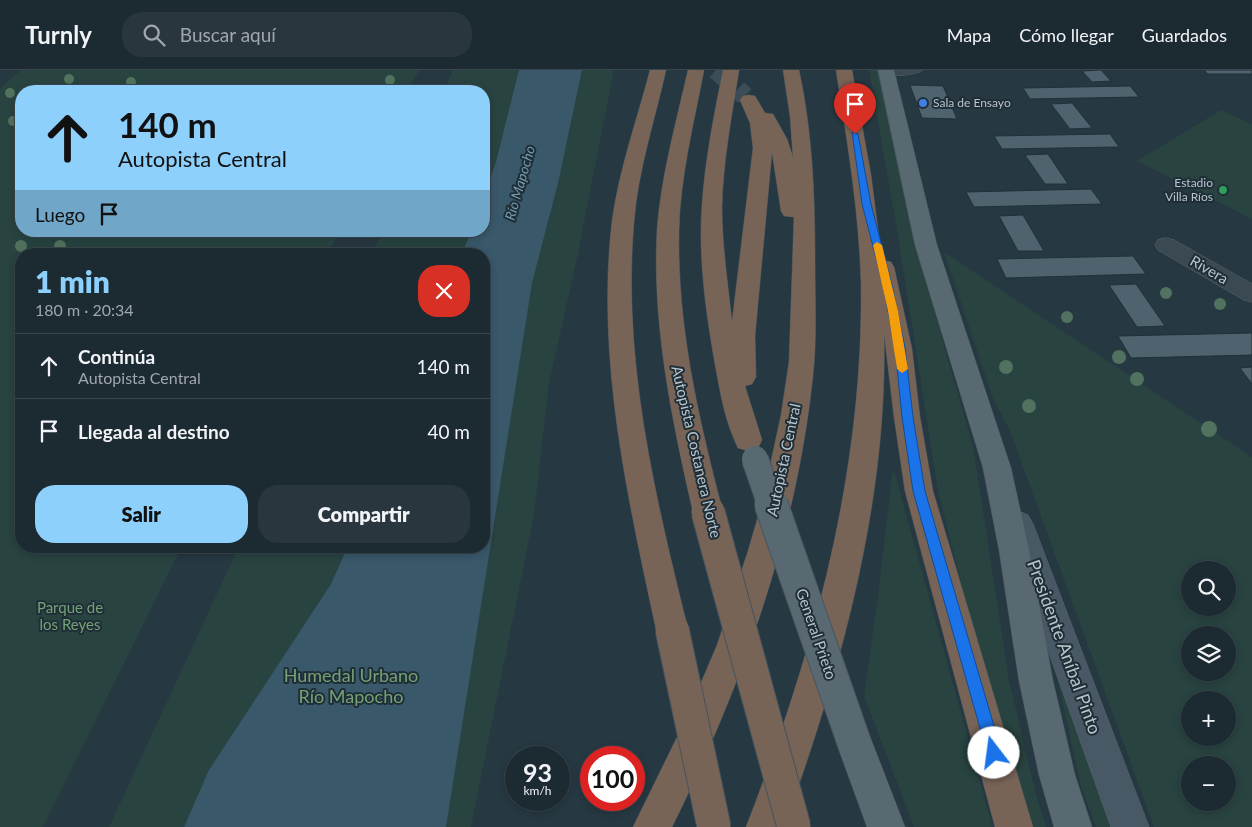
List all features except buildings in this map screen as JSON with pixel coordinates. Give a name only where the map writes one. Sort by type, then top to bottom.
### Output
[{"type":"highway","points":[[658,70],[637,144],[627,194],[619,270],[624,386],[649,531],[714,827]]},
{"type":"highway","name":"Autopista Costanera Norte","points":[[696,70],[672,189],[668,263],[674,352],[682,398],[708,512],[794,827]]},
{"type":"highway","points":[[731,70],[719,136],[712,205],[712,237],[721,328],[734,395],[751,449]]},
{"type":"highway","name":"Autopista Central","points":[[652,827],[681,773],[722,676],[767,539],[782,478],[799,389],[803,350],[804,167],[791,70]]},
{"type":"highway","points":[[827,70],[857,150]]},
{"type":"highway","points":[[765,827],[802,722],[830,629],[849,543],[868,422],[872,359],[872,282],[866,204],[844,70]]},
{"type":"highway","points":[[751,449],[742,364],[742,336],[762,148],[762,128],[756,110],[747,98],[769,121],[781,151],[804,284]]},
{"type":"highway","points":[[866,204],[887,285],[900,348],[907,417],[919,491],[1014,827]]},
{"type":"main road","points":[[886,71],[926,245],[997,468],[1014,550],[1036,681],[1057,775],[1073,827]]},
{"type":"main road","name":"General Prieto","points":[[751,449],[854,742],[886,827]]},
{"type":"main road","name":"Presidente Aníbal Pinto","points":[[997,468],[1130,827]]},
{"type":"street","name":"Rivera","points":[[1166,245],[1252,294]]},
{"type":"lane","points":[[886,71],[918,70]]},
{"type":"green space","name":"Parque de los Reyes","points":[[21,70],[419,70],[411,85],[15,85],[15,237],[336,237],[331,248],[15,248],[15,553],[179,553],[43,827],[0,827],[0,88]]},
{"type":"green space","name":"Humedal Urbano Río Mapocho","points":[[453,70],[614,70],[577,258],[549,383],[534,514],[471,827],[109,827],[236,553],[490,553],[490,248],[375,248],[379,237],[490,237],[490,85],[446,85]]},
{"type":"green space","points":[[869,70],[878,70],[892,136],[943,342],[973,446],[1009,680],[1035,791],[1046,827],[1032,827],[971,623],[938,491],[896,224]]},
{"type":"green space","name":"Estadio Villa Ríos","points":[[1221,110],[1252,124],[1252,219],[1137,161]]},
{"type":"green space","points":[[944,252],[1252,457],[1252,827],[1154,827],[1010,431],[993,399]]},
{"type":"green space","points":[[893,467],[992,827],[914,827],[864,696]]},
{"type":"green space","points":[[1045,623],[1120,827],[1096,827],[1081,786]]},
{"type":"water","name":"Río Mapocho","points":[[519,70],[582,70],[558,183],[532,283],[490,549],[490,248],[464,248],[469,237],[490,237],[490,179]]},
{"type":"water","points":[[345,553],[489,553],[446,827],[184,827],[209,770],[331,584]]},
{"type":"tunnel","points":[[716,70],[745,96]]},
{"type":"slow traffic","points":[[877,245],[893,311],[902,369]]},
{"type":"place","name":"Sala de Ensayo","points":[[923,103]]},
{"type":"place","name":"Estadio Villa Ríos","points":[[1223,190]]},
{"type":"route","points":[[855,134],[866,204],[887,285],[900,348],[907,417],[919,491],[994,753]]}]
